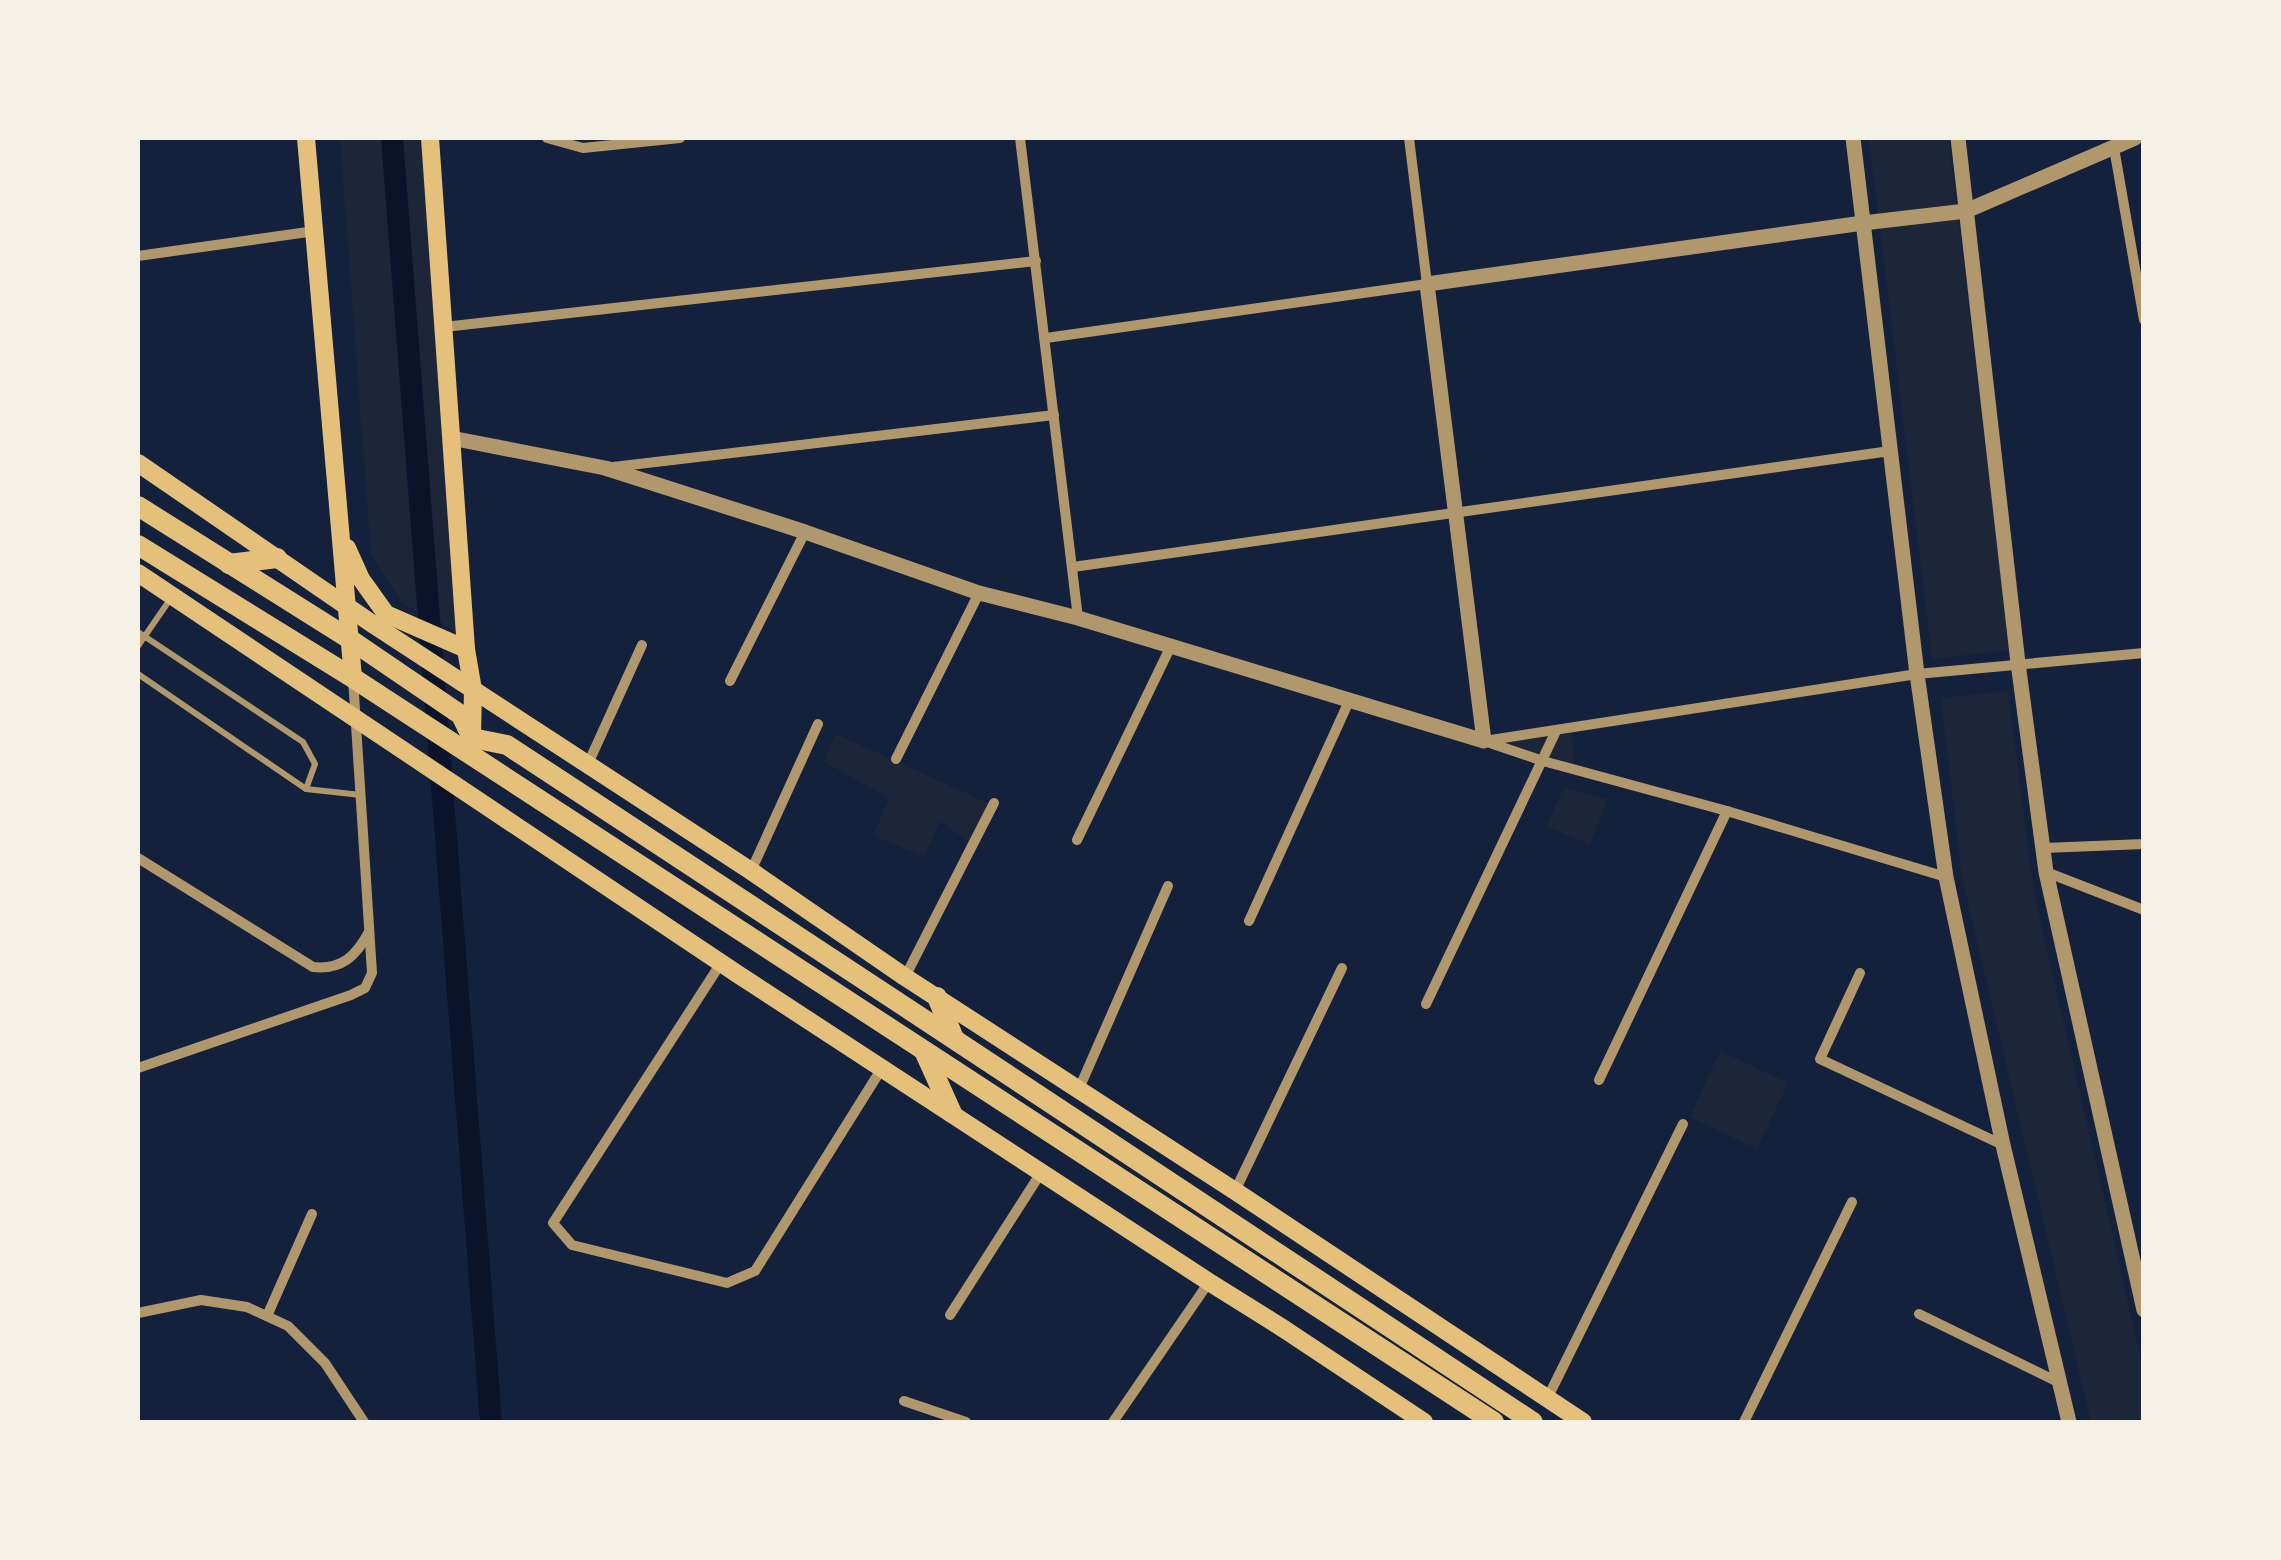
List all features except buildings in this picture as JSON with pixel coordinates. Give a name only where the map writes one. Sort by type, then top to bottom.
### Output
[{"type":"highway","points":[[138,506],[348,638],[461,715],[466,745]]},
{"type":"highway","points":[[138,545],[466,745],[1494,1422]]},
{"type":"highway","points":[[228,564],[277,558]]},
{"type":"highway","points":[[466,745],[506,745],[1534,1422]]},
{"type":"highway","points":[[937,997],[954,1038]]},
{"type":"highway","points":[[923,1049],[952,1113]]},
{"type":"main road","points":[[306,138],[353,678]]},
{"type":"main road","points":[[430,138],[464,648],[466,745]]},
{"type":"main road","points":[[138,463],[348,606],[464,648]]},
{"type":"main road","points":[[341,535],[380,620],[466,685],[1583,1422]]},
{"type":"main road","points":[[138,573],[721,963],[1424,1422]]},
{"type":"street","points":[[547,138],[584,148],[680,138]]},
{"type":"street","points":[[1020,138],[1078,618]]},
{"type":"street","points":[[1409,138],[1484,741]]},
{"type":"street","points":[[1853,138],[1917,674],[1946,877],[2069,1422]]},
{"type":"street","points":[[1958,138],[2046,872],[2144,1310]]},
{"type":"street","points":[[1046,338],[1966,211],[2136,138]]},
{"type":"street","points":[[2114,148],[2144,320]]},
{"type":"street","points":[[138,256],[315,231]]},
{"type":"street","points":[[444,327],[1036,261]]},
{"type":"street","points":[[605,468],[1054,416]]},
{"type":"street","points":[[451,438],[605,468],[979,593],[1078,618],[1543,761],[1946,877]]},
{"type":"street","points":[[1073,567],[1890,451]]},
{"type":"street","points":[[730,682],[805,532]]},
{"type":"street","points":[[896,759],[979,593]]},
{"type":"street","points":[[587,766],[642,645]]},
{"type":"street","points":[[1077,840],[1170,648]]},
{"type":"street","points":[[1484,741],[1917,674],[2144,653]]},
{"type":"street","points":[[138,1068],[365,988],[372,973],[353,678]]},
{"type":"street","points":[[1249,922],[1350,700]]},
{"type":"street","points":[[751,871],[818,724]]},
{"type":"street","points":[[1426,1004],[1556,730]]},
{"type":"street","points":[[905,977],[994,803]]},
{"type":"street","points":[[1599,1080],[1727,811]]},
{"type":"street","points":[[2044,848],[2144,844]]},
{"type":"street","points":[[138,858],[314,968],[343,964],[359,951],[370,931]]},
{"type":"street","points":[[2046,872],[2144,910]]},
{"type":"street","points":[[1078,1091],[1168,886]]},
{"type":"street","points":[[721,963],[553,1223],[572,1245],[727,1283],[755,1271],[882,1068]]},
{"type":"street","points":[[1235,1191],[1342,968]]},
{"type":"street","points":[[1860,973],[1820,1059],[2004,1145]]},
{"type":"street","points":[[1547,1399],[1683,1124]]},
{"type":"street","points":[[950,1315],[1042,1172]]},
{"type":"street","points":[[1744,1422],[1852,1202]]},
{"type":"street","points":[[267,1316],[312,1214]]},
{"type":"street","points":[[1113,1422],[1209,1282]]},
{"type":"street","points":[[138,1313],[201,1300],[248,1307],[288,1326],[325,1362],[364,1422]]},
{"type":"street","points":[[1919,1314],[2060,1383]]},
{"type":"street","points":[[904,1401],[966,1422]]},
{"type":"lane","points":[[138,646],[141,634],[173,596]]},
{"type":"lane","points":[[141,634],[303,742],[315,764],[306,789]]},
{"type":"lane","points":[[138,674],[306,789],[361,795]]},
{"type":"shaded area","points":[[340,138],[434,138],[468,638],[402,603],[371,554]]},
{"type":"shaded area","points":[[1869,138],[1948,138],[2010,650],[1932,659]]},
{"type":"shaded area","points":[[2008,691],[2034,893],[2143,1368],[2143,1422],[2091,1422],[1962,878],[1941,698]]},
{"type":"shaded area","points":[[1572,731],[1574,768],[1496,742]]},
{"type":"shaded area","points":[[836,734],[990,804],[971,843],[940,821],[924,857],[873,835],[889,798],[824,762]]},
{"type":"shaded area","points":[[1564,788],[1607,799],[1590,845],[1546,826]]},
{"type":"shaded area","points":[[1720,1051],[1788,1083],[1757,1149],[1690,1117]]},
{"type":"waterway","points":[[392,138],[491,1422]]}]
